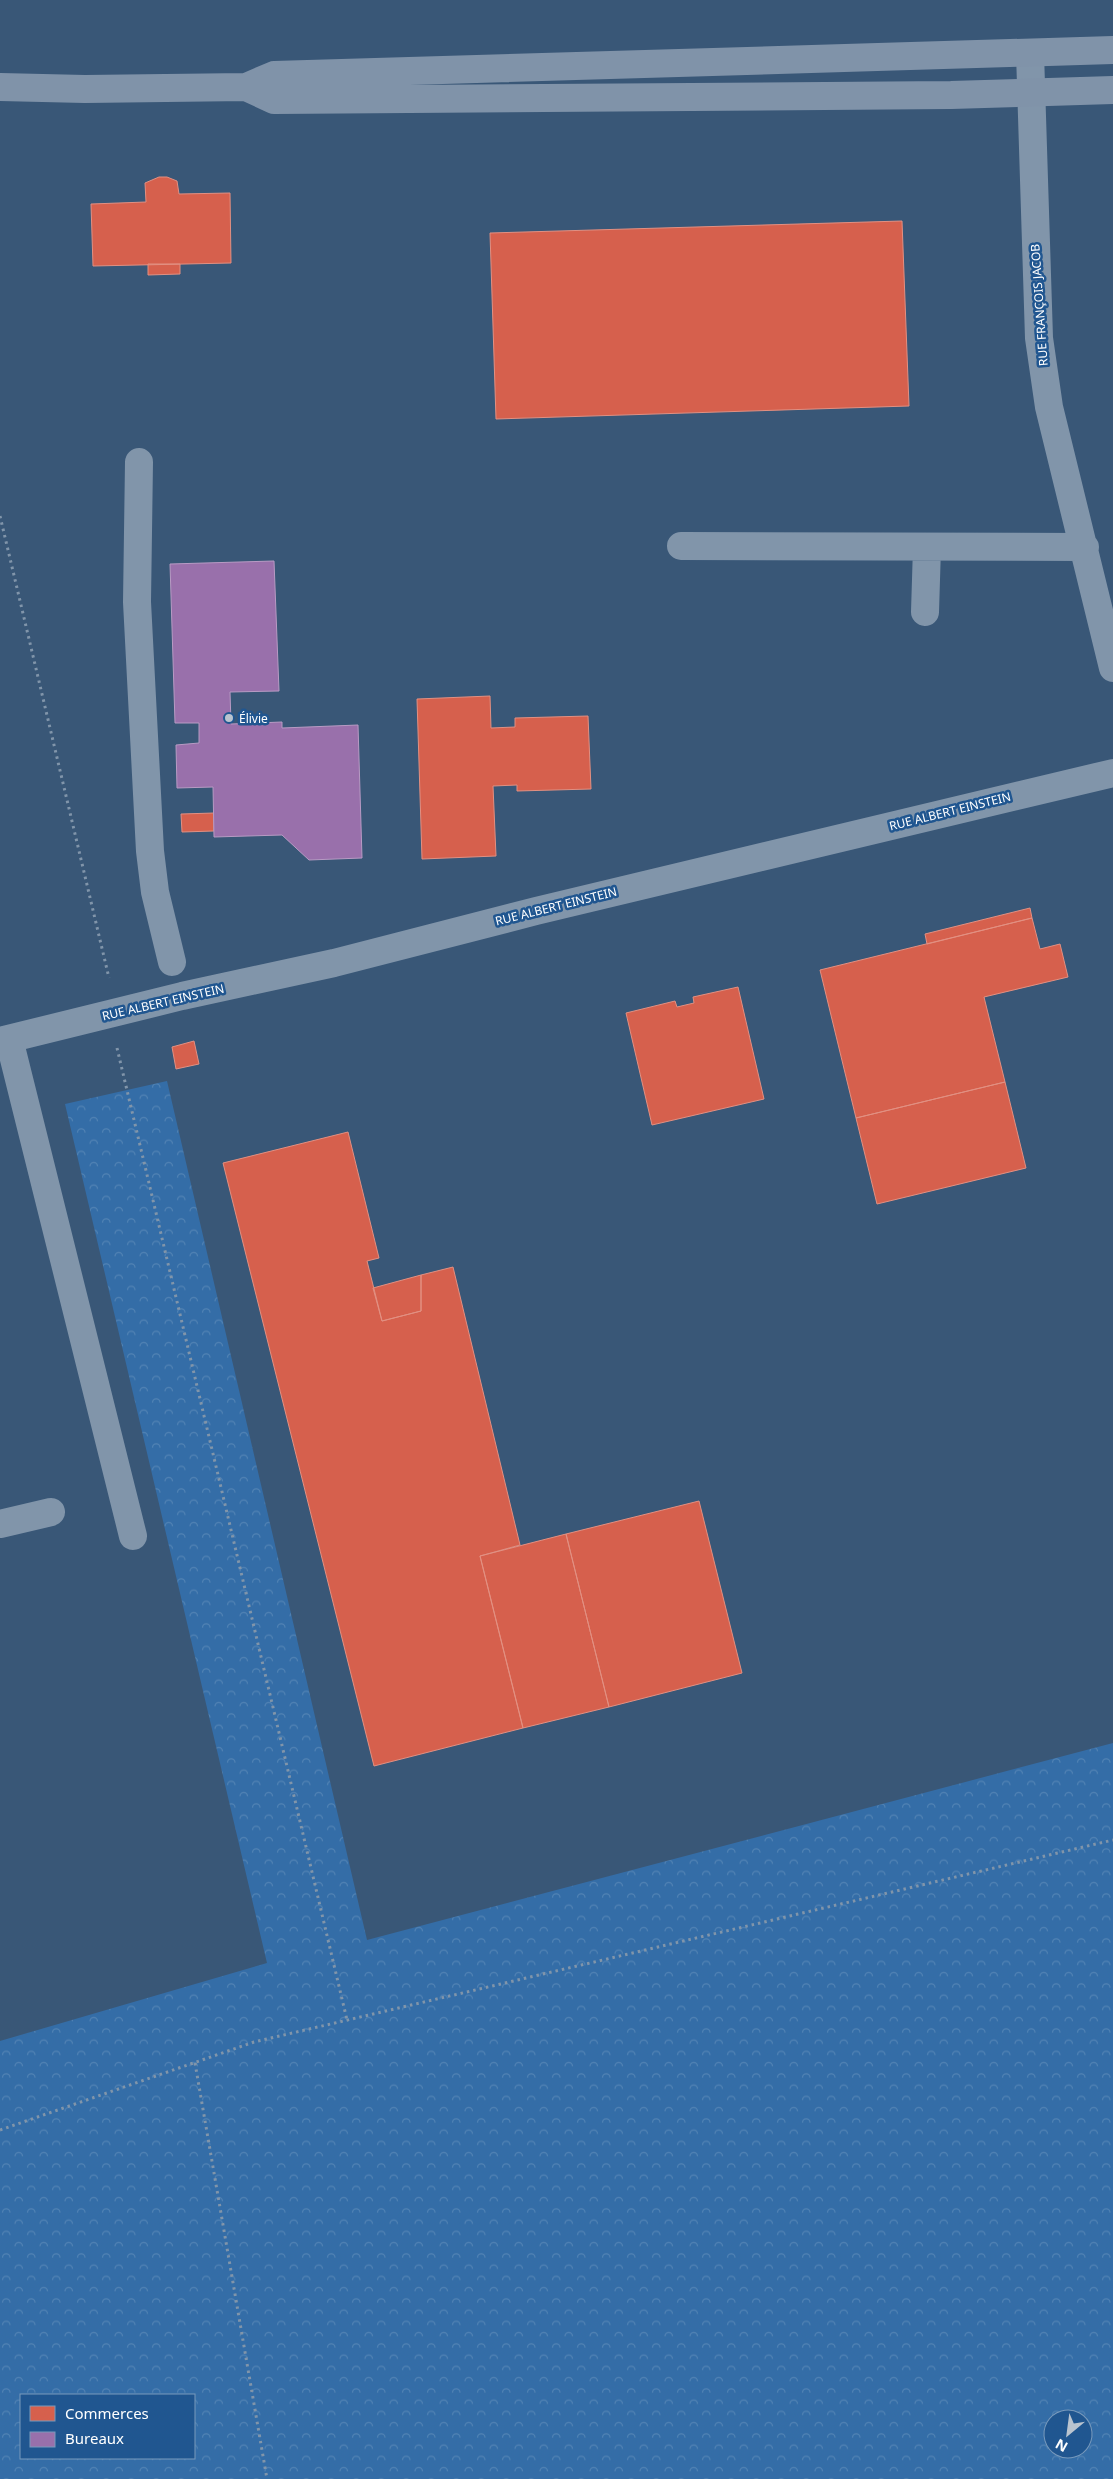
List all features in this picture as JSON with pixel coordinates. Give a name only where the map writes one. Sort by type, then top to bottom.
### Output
[{"type":"main road","points":[[246,88],[274,75],[1030,54],[1113,50]]},
{"type":"main road","points":[[0,87],[85,89],[246,88],[274,100],[941,95],[1113,90]]},
{"type":"street","name":"RUE FRANÇOIS JACOB","points":[[1030,54],[1035,276],[1039,338],[1049,407],[1085,547],[1113,668]]},
{"type":"street","points":[[138,462],[137,602],[150,851],[154,892],[172,962]]},
{"type":"street","points":[[682,546],[1085,547]]},
{"type":"street","points":[[925,612],[927,547]]},
{"type":"street","name":"RUE ALBERT EINSTEIN","points":[[5,1040],[109,1014],[334,963],[536,911],[1113,773]]},
{"type":"street","points":[[5,1040],[133,1536]]},
{"type":"street","points":[[0,1524],[51,1512]]},
{"type":"path","points":[[0,516],[109,982],[109,1014],[347,2020]]},
{"type":"path","points":[[0,2130],[254,2042],[1113,1840]]},
{"type":"path","points":[[195,2062],[267,2479]]},
{"type":"green space","points":[[167,1081],[367,1940],[1113,1743],[1113,2479],[0,2479],[0,2041],[267,1963],[65,1104]]},
{"type":"building: Commerces","points":[[159,177],[167,177],[177,181],[179,194],[230,193],[231,263],[93,266],[91,204],[146,202],[145,183]]},
{"type":"building: Commerces","points":[[902,221],[909,406],[496,419],[490,233]]},
{"type":"building: Commerces","points":[[148,264],[180,264],[180,274],[148,275]]},
{"type":"building: Commerces","points":[[490,696],[491,728],[515,727],[515,718],[588,716],[591,789],[517,791],[517,785],[493,786],[496,856],[422,859],[417,699]]},
{"type":"building: Commerces","points":[[214,813],[214,831],[182,832],[181,814]]},
{"type":"building: Commerces","points":[[1030,908],[1032,918],[927,944],[925,934]]},
{"type":"building: Commerces","points":[[1032,918],[1040,949],[1060,944],[1068,977],[984,997],[1005,1082],[856,1118],[820,970]]},
{"type":"building: Commerces","points":[[738,987],[764,1099],[652,1125],[626,1013],[675,1001],[677,1007],[694,1003],[693,997]]},
{"type":"building: Commerces","points":[[194,1041],[199,1064],[176,1069],[172,1047]]},
{"type":"building: Commerces","points":[[1005,1082],[1026,1168],[877,1204],[856,1118]]},
{"type":"building: Commerces","points":[[348,1132],[379,1258],[367,1261],[382,1321],[421,1311],[421,1275],[453,1267],[520,1545],[480,1556],[523,1728],[374,1766],[223,1163]]},
{"type":"building: Commerces","points":[[421,1275],[421,1311],[382,1321],[373,1288]]},
{"type":"building: Commerces","points":[[699,1501],[742,1673],[609,1707],[566,1534]]},
{"type":"building: Commerces","points":[[566,1534],[609,1707],[523,1728],[480,1556]]},
{"type":"building: Bureaux","points":[[274,561],[279,691],[230,692],[231,724],[282,722],[282,728],[358,725],[362,858],[309,860],[282,835],[214,837],[213,787],[177,788],[176,745],[199,743],[199,723],[175,723],[170,564]]},
{"type":"place","name":"Élivie","points":[[229,718]]}]
